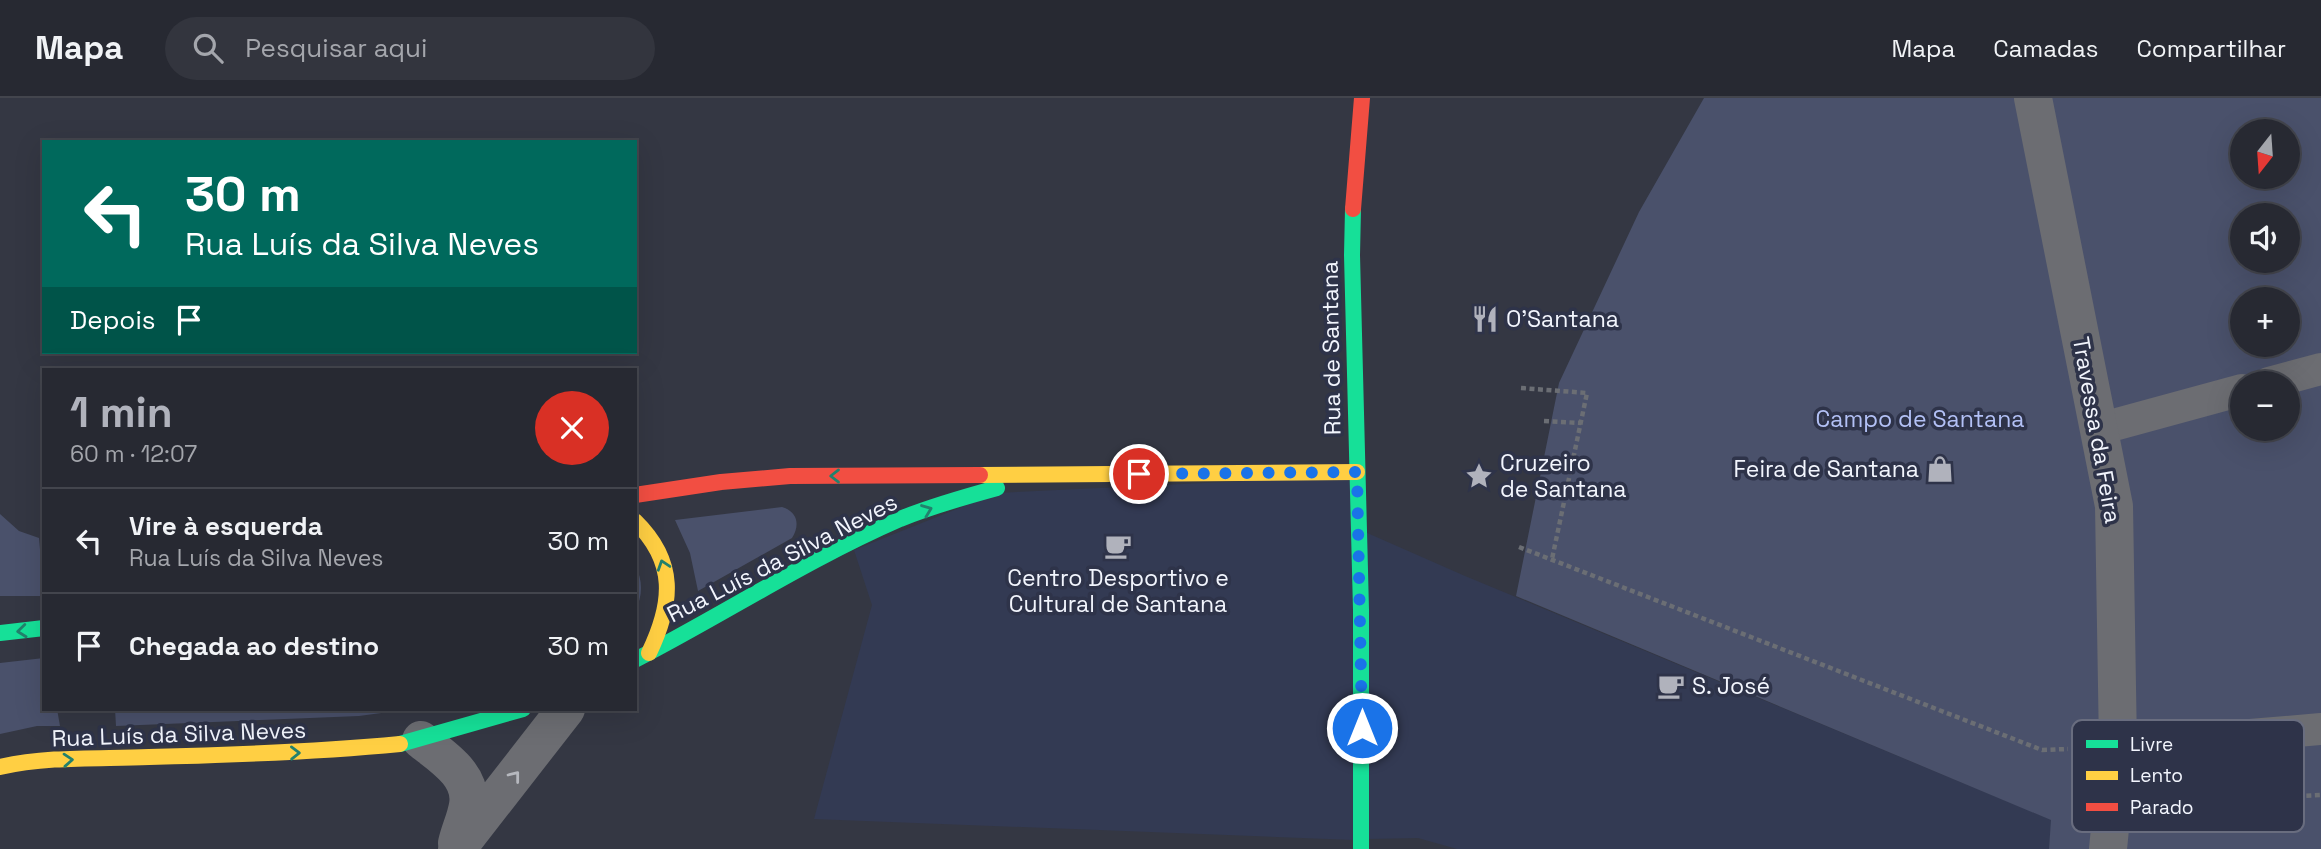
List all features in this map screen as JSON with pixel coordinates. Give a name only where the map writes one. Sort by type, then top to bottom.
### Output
[{"type":"main road","name":"Rua de Santana","points":[[1361,849],[1362,636],[1352,255],[1353,204],[1362,98]]},
{"type":"main road","name":"Rua Luís da Silva Neves","points":[[637,495],[721,482],[790,476],[1357,472]]},
{"type":"main road","name":"Rua Luís da Silva Neves","points":[[642,657],[880,528],[970,494],[1075,474]]},
{"type":"main road","points":[[637,523],[647,531],[664,562],[669,588],[666,613],[659,634],[642,657]]},
{"type":"main road","points":[[0,633],[42,628]]},
{"type":"main road","name":"Rua Luís da Silva Neves","points":[[0,767],[18,763],[86,759],[318,752],[402,744],[516,711]]},
{"type":"street","name":"Travessa da Feira","points":[[2033,98],[2115,506],[2118,720]]},
{"type":"street","points":[[456,849],[564,711]]},
{"type":"street","points":[[421,740],[449,762],[466,783],[468,803],[456,849]]},
{"type":"lane","points":[[2300,375],[2321,369]]},
{"type":"lane","points":[[2099,429],[2230,393]]},
{"type":"path","points":[[1521,388],[1587,393],[1552,559]]},
{"type":"path","points":[[1544,421],[1581,423]]},
{"type":"path","points":[[1519,547],[2042,750],[2072,748]]},
{"type":"shaded area","points":[[1352,476],[1354,840],[814,819],[872,605],[854,550],[997,493]]},
{"type":"shaded area","points":[[1365,532],[2052,820],[2049,849],[1457,849],[1418,838],[1367,839]]},
{"type":"green space","name":"Campo de Santana","points":[[1704,98],[2321,98],[2321,849],[2049,849],[2051,820],[1516,596],[1559,383],[1639,212]]},
{"type":"green space","points":[[782,507],[791,512],[796,520],[792,538],[698,591],[690,553],[675,520]]},
{"type":"green space","points":[[0,514],[19,531],[39,538],[42,596],[0,596]]},
{"type":"green space","points":[[637,570],[641,588],[637,607]]},
{"type":"green space","points":[[42,658],[42,711],[57,711],[60,726],[37,726],[0,734],[0,663]]},
{"type":"green space","points":[[115,711],[396,711],[359,716],[116,726]]},
{"type":"traffic: fast","points":[[1353,209],[1361,610],[1361,849]]},
{"type":"traffic: fast","points":[[637,659],[866,535],[924,510],[997,488]]},
{"type":"traffic: fast","points":[[0,633],[42,628]]},
{"type":"traffic: fast","points":[[400,744],[516,711]]},
{"type":"traffic: slow","points":[[980,475],[1357,472]]},
{"type":"traffic: slow","points":[[637,523],[649,536],[658,552],[667,584],[663,617],[649,653]]},
{"type":"traffic: slow","points":[[0,767],[55,760],[275,753],[400,744]]},
{"type":"traffic: jam","points":[[1353,209],[1362,98]]},
{"type":"traffic: jam","points":[[637,495],[721,482],[790,476],[980,475]]},
{"type":"place","name":"O'Santana","points":[[1485,319]]},
{"type":"place","name":"Feira de Santana","points":[[1940,469]]},
{"type":"place","name":"Cruzeiro de Santana","points":[[1479,476]]},
{"type":"place","name":"Centro Desportivo e Cultural de Santana","points":[[1118,546]]},
{"type":"place","name":"S. José","points":[[1671,686]]},
{"type":"route","points":[[1139,474],[1357,472],[1362,728]]}]
